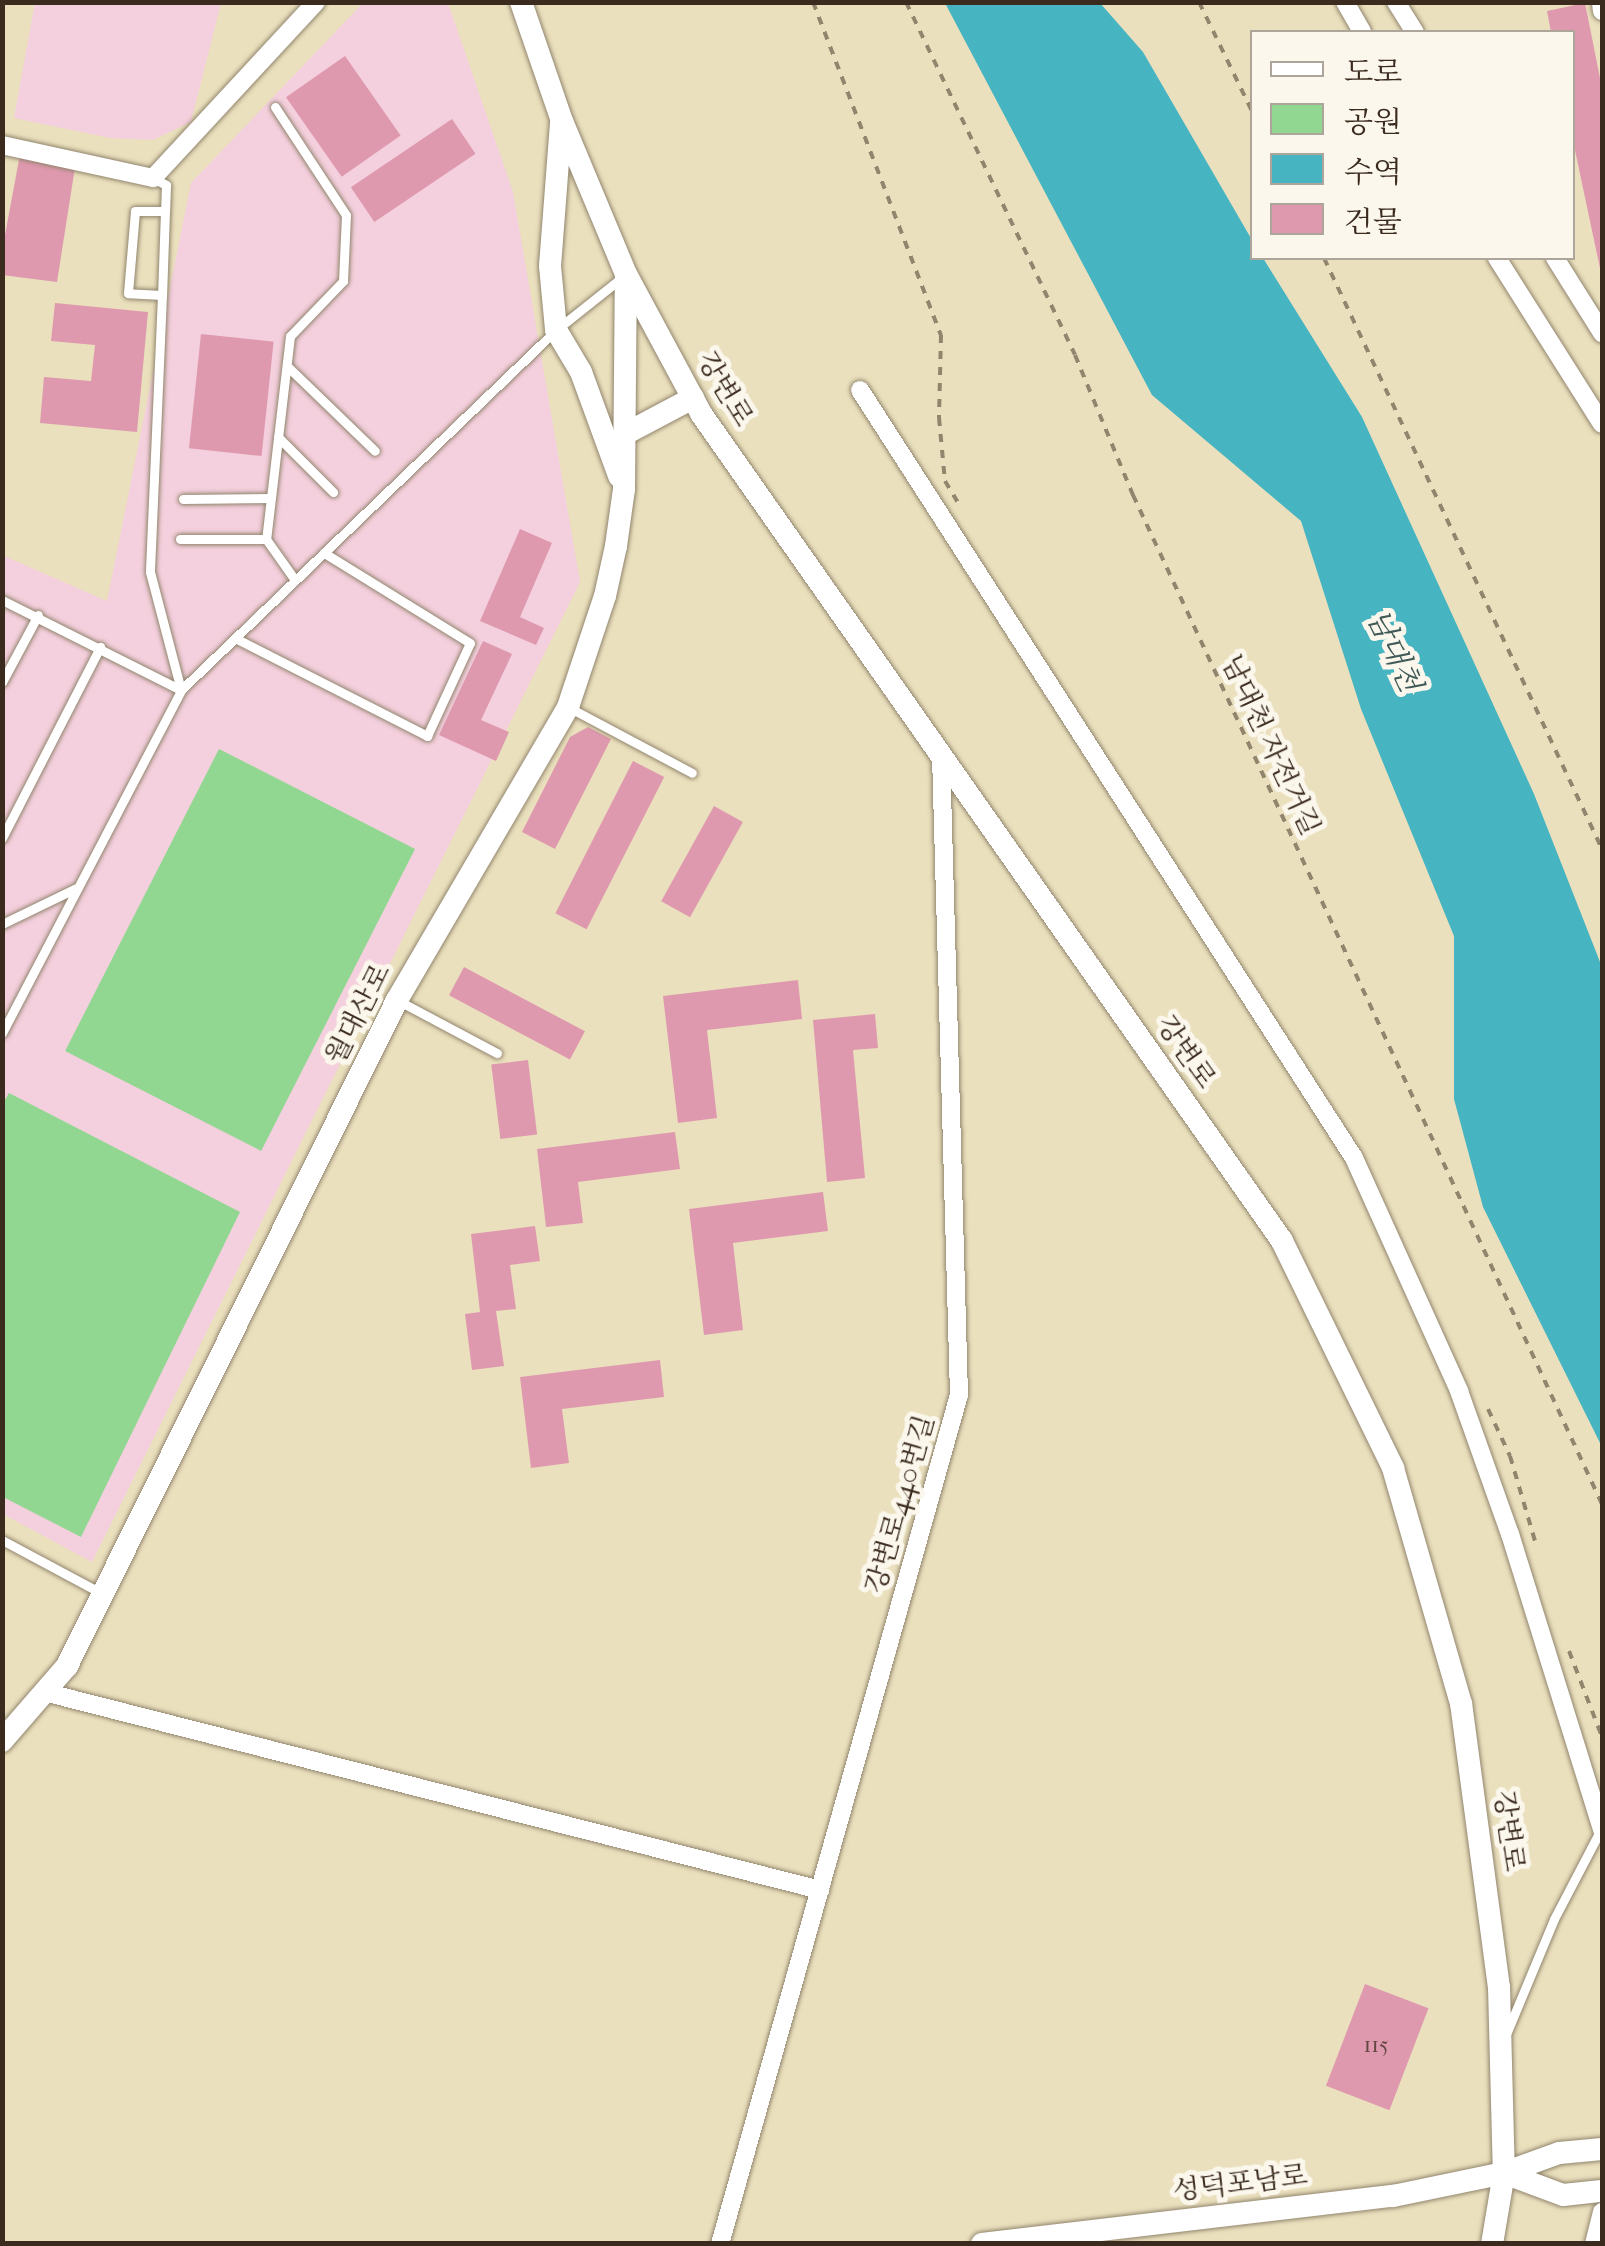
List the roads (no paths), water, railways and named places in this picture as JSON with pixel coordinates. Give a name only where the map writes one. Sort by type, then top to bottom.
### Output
[{"type":"street","points":[[2,145],[153,178],[316,2]]},
{"type":"street","name":"강변로","points":[[520,2],[562,121],[626,274],[693,398],[1282,1242],[1393,1468],[1462,1703],[1499,1987],[1504,2173],[1492,2244]]},
{"type":"street","points":[[528,2],[535,51]]},
{"type":"street","points":[[1345,2],[1361,30]]},
{"type":"street","points":[[1396,2],[1414,30]]},
{"type":"street","points":[[1600,2],[1602,11]]},
{"type":"street","points":[[562,121],[550,266],[556,330],[581,372],[624,489]]},
{"type":"street","points":[[1498,260],[1602,424]]},
{"type":"street","points":[[1557,260],[1602,331]]},
{"type":"street","name":"월대산로","points":[[2,1740],[67,1666],[397,1000],[568,706],[605,596],[624,489],[626,274]]},
{"type":"street","points":[[860,390],[1354,1158],[1459,1390],[1510,1534],[1602,1828]]},
{"type":"street","points":[[625,434],[693,398]]},
{"type":"street","name":"강변로440번길","points":[[720,2244],[960,1395],[941,756]]},
{"type":"street","points":[[44,1692],[820,1890]]},
{"type":"street","name":"성덕포남로","points":[[982,2244],[1394,2196],[1504,2173],[1559,2153],[1602,2148]]},
{"type":"street","points":[[1504,2173],[1563,2194],[1602,2191]]},
{"type":"street","points":[[1594,2244],[1602,2212]]},
{"type":"lane","points":[[275,107],[346,216],[343,281],[290,336],[266,538],[295,580]]},
{"type":"lane","points":[[153,178],[166,185],[166,212],[150,572],[181,690]]},
{"type":"lane","points":[[162,295],[128,293],[135,211],[166,212]]},
{"type":"lane","points":[[2,1032],[181,690],[556,330],[626,274]]},
{"type":"lane","points":[[287,366],[375,451]]},
{"type":"lane","points":[[278,437],[333,492]]},
{"type":"lane","points":[[183,498],[271,498]]},
{"type":"lane","points":[[180,539],[266,538]]},
{"type":"lane","points":[[235,638],[427,736],[470,643],[324,553]]},
{"type":"lane","points":[[2,600],[181,690]]},
{"type":"lane","points":[[2,682],[38,615]]},
{"type":"lane","points":[[2,838],[100,648]]},
{"type":"lane","points":[[568,706],[692,773]]},
{"type":"lane","points":[[2,924],[78,887]]},
{"type":"lane","points":[[397,1000],[497,1054]]},
{"type":"lane","points":[[2,1540],[103,1594]]},
{"type":"lane","points":[[1501,2046],[1554,1919],[1602,1828]]},
{"type":"water","name":"남대천","points":[[945,3],[1100,3],[1143,52],[1250,237],[1250,260],[1264,260],[1362,417],[1534,794],[1602,967],[1602,1447],[1483,1207],[1454,1099],[1454,936],[1361,709],[1301,521],[1152,395]]}]
